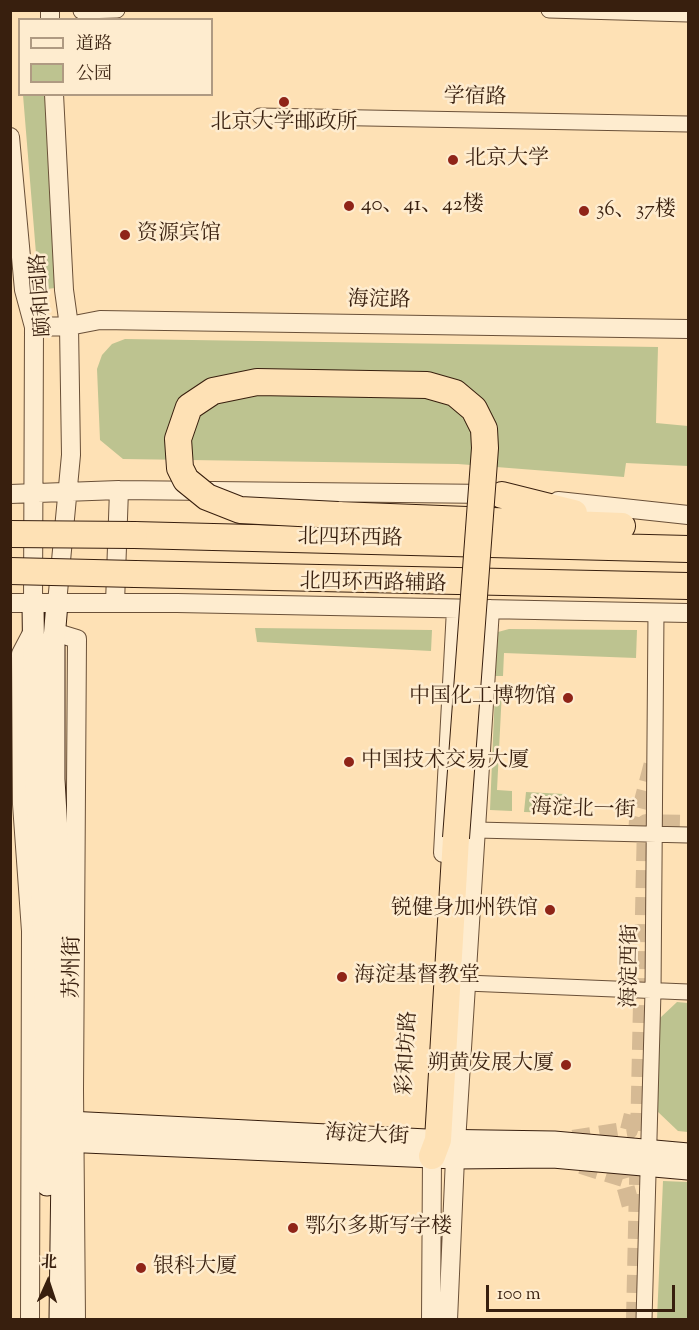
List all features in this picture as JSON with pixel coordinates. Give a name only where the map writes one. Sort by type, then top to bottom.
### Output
[{"type":"highway","points":[[442,1147],[466,834],[485,448],[484,429],[474,409],[455,393],[427,385],[257,382],[213,391],[189,407],[178,439],[180,468],[186,480],[207,497],[240,510],[338,515],[622,526]]},
{"type":"highway","points":[[502,495],[622,526],[688,540]]},
{"type":"highway","name":"北四环西路","points":[[10,534],[688,549]]},
{"type":"highway","name":"北四环西路","points":[[10,571],[688,586]]},
{"type":"main road","name":"苏州街","points":[[57,603],[54,632],[54,779],[63,938],[60,1320]]},
{"type":"main road","name":"苏州街","points":[[33,604],[23,794],[45,958],[61,1131],[46,1320]]},
{"type":"main road","name":"海淀大街","points":[[61,1131],[442,1147],[554,1142],[648,1159],[688,1170]]},
{"type":"main road","name":"海淀大街","points":[[648,1159],[688,1154]]},
{"type":"street","points":[[81,11],[117,10]]},
{"type":"street","points":[[549,10],[688,14]]},
{"type":"street","name":"颐和园路","points":[[54,96],[64,290],[69,326],[71,455],[57,603]]},
{"type":"street","name":"学宿路","points":[[260,116],[688,124]]},
{"type":"street","name":"颐和园路","points":[[10,137],[24,290],[34,327],[33,604]]},
{"type":"street","name":"海淀路","points":[[34,327],[69,326],[100,320],[688,329]]},
{"type":"street","points":[[115,603],[119,490]]},
{"type":"street","points":[[10,494],[119,490],[502,495],[688,515]]},
{"type":"street","points":[[10,603],[33,604]]},
{"type":"street","name":"北四环西路辅路","points":[[33,604],[115,603],[489,618],[688,613]]},
{"type":"street","name":"海淀西街","points":[[644,1320],[652,991],[656,613]]},
{"type":"street","name":"彩和坊路","points":[[431,1320],[442,1147],[456,616]]},
{"type":"street","name":"彩和坊路","points":[[448,1320],[442,1147],[466,983],[466,834],[489,618]]},
{"type":"street","name":"苏州街","points":[[23,794],[31,931],[30,1320]]},
{"type":"street","name":"海淀北一街","points":[[466,834],[688,835]]},
{"type":"street","points":[[466,983],[688,992]]},
{"type":"street","name":"苏州街","points":[[61,1131],[76,1320]]},
{"type":"green space","points":[[23,96],[45,96],[55,288],[39,290]]},
{"type":"green space","points":[[125,339],[658,347],[656,423],[688,426],[688,466],[626,463],[624,477],[458,464],[123,459],[100,440],[97,369],[102,355],[112,344]]},
{"type":"green space","points":[[255,628],[432,630],[431,651],[257,642]]},
{"type":"green space","points":[[509,629],[637,630],[636,658],[504,653],[503,676],[495,676],[498,632]]},
{"type":"green space","points":[[502,690],[497,790],[512,791],[512,811],[490,810],[495,691]]},
{"type":"green space","points":[[526,792],[564,794],[563,813],[524,812]]},
{"type":"green space","points":[[677,1002],[688,1003],[688,1132],[678,1131],[657,1111],[660,1018]]},
{"type":"green space","points":[[663,1181],[688,1182],[688,1319],[657,1319]]},
{"type":"tunnel","points":[[637,835],[638,820],[653,763]]},
{"type":"tunnel","points":[[635,1320],[646,823],[688,824]]},
{"type":"tunnel","points":[[573,1139],[629,1130],[634,1110]]},
{"type":"tunnel","points":[[581,1165],[623,1178],[632,1210]]},
{"type":"place","name":"北京大学邮政所","points":[[284,102]]},
{"type":"place","name":"北京大学","points":[[453,160]]},
{"type":"place","name":"40、41、42楼","points":[[349,206]]},
{"type":"place","name":"36、37楼","points":[[584,211]]},
{"type":"place","name":"资源宾馆","points":[[125,235]]},
{"type":"place","name":"中国化工博物馆","points":[[568,698]]},
{"type":"place","name":"中国技术交易大厦","points":[[349,762]]},
{"type":"place","name":"锐健身加州铁馆","points":[[550,910]]},
{"type":"place","name":"海淀基督教堂","points":[[342,977]]},
{"type":"place","name":"朔黄发展大厦","points":[[566,1065]]},
{"type":"place","name":"鄂尔多斯写字楼","points":[[293,1228]]},
{"type":"place","name":"银科大厦","points":[[141,1268]]}]
